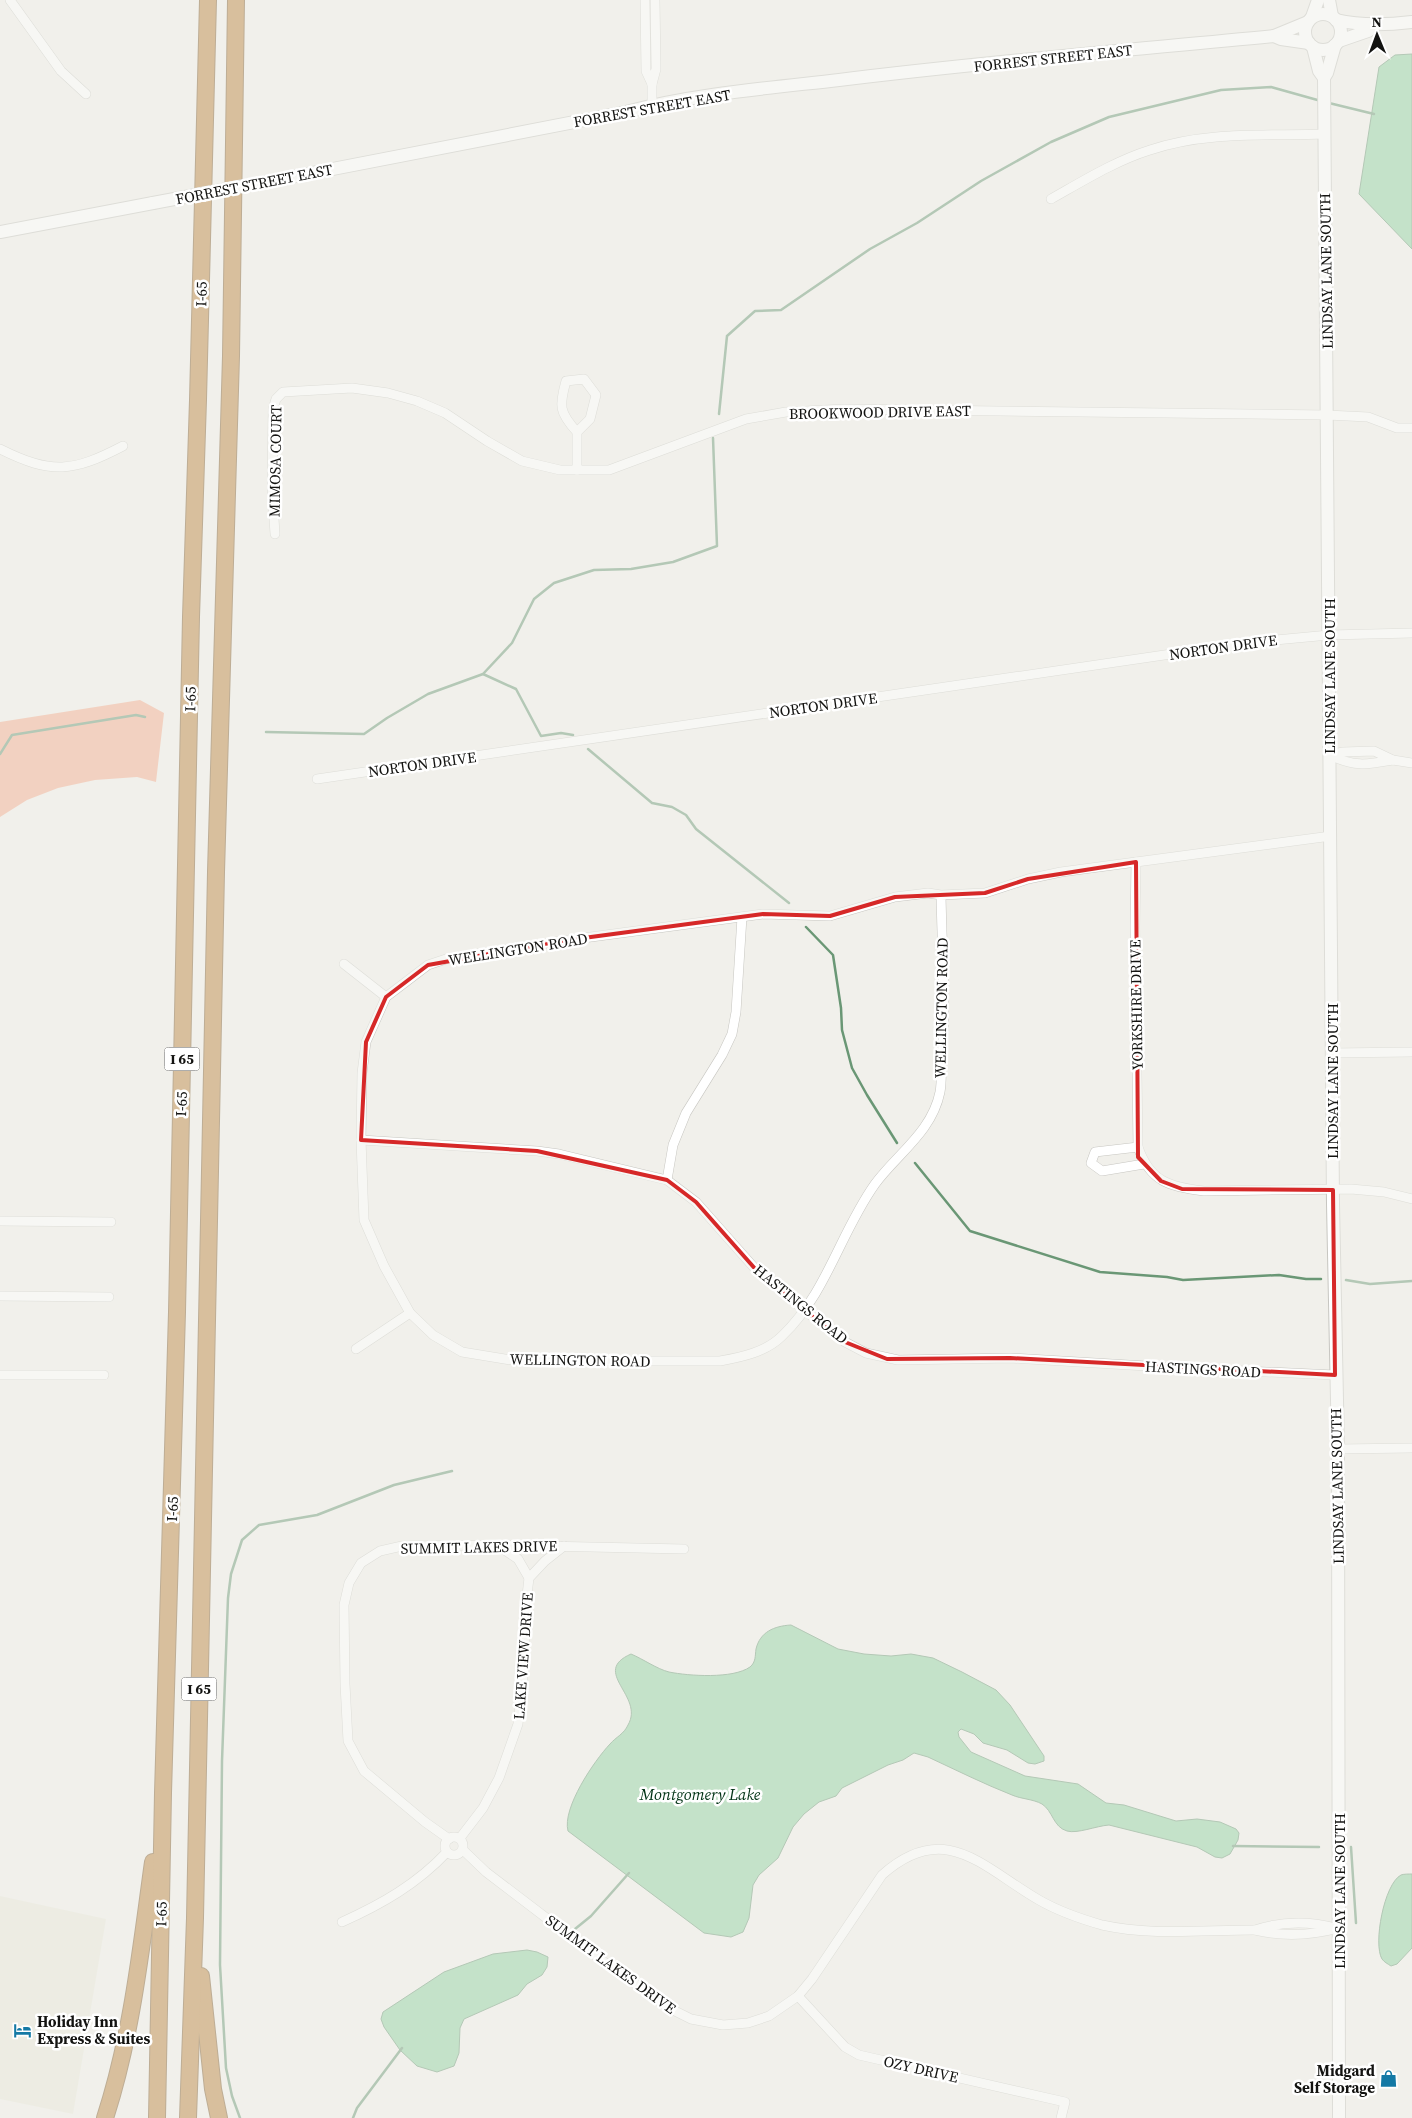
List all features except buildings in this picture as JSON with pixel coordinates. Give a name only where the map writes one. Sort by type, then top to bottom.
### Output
[{"type":"highway","name":"I-65","points":[[157,2118],[163,1793],[177,1312],[191,627],[208,0]]},
{"type":"highway","name":"I 65","points":[[188,2118],[195,1918],[216,892],[231,356],[236,0]]},
{"type":"highway","points":[[105,2118],[122,2056],[135,1990],[163,1793]]},
{"type":"highway","points":[[195,1918],[213,2089],[219,2118]]},
{"type":"street","points":[[10,0],[61,71],[86,94]]},
{"type":"street","points":[[645,0],[646,71],[652,84]]},
{"type":"street","points":[[652,106],[652,84],[656,69],[655,0]]},
{"type":"street","points":[[1311,45],[1305,32],[1318,0]]},
{"type":"street","points":[[1324,78],[1341,29],[1334,18],[1329,0]]},
{"type":"street","points":[[1310,20],[1323,14],[1348,23],[1368,22],[1375,26]]},
{"type":"street","name":"FORREST STREET EAST","points":[[0,232],[652,106],[725,94],[883,74],[1274,36],[1310,20]]},
{"type":"street","points":[[1274,36],[1281,40],[1311,45],[1323,50],[1368,31],[1375,26],[1412,22]]},
{"type":"street","name":"LINDSAY LANE SOUTH","points":[[1311,45],[1324,78],[1333,1190],[1335,1375],[1338,1449],[1339,2118]]},
{"type":"street","points":[[1051,199],[1098,173],[1150,149],[1204,138],[1324,134]]},
{"type":"street","points":[[577,432],[590,419],[596,395],[584,379],[566,381],[560,402],[567,421],[577,432],[577,470]]},
{"type":"street","name":"BROOKWOOD DRIVE EAST","points":[[283,392],[352,388],[388,392],[416,400],[445,413],[487,441],[522,461],[560,470],[609,470],[746,419],[786,412],[844,409],[1368,416],[1397,428],[1412,428]]},
{"type":"street","name":"MIMOSA COURT","points":[[275,534],[272,488],[273,409],[276,399],[283,392]]},
{"type":"street","points":[[0,450],[34,464],[57,468],[80,466],[123,446]]},
{"type":"street","name":"NORTON DRIVE","points":[[317,779],[1243,644],[1329,635],[1412,633]]},
{"type":"street","points":[[1329,755],[1343,752],[1374,751],[1393,760],[1412,762]]},
{"type":"street","name":"WELLINGTON ROAD","points":[[941,895],[944,1038],[939,1093],[927,1124],[875,1184],[845,1232],[823,1283],[782,1336],[763,1349],[742,1357],[720,1361],[517,1361],[462,1352],[433,1335],[410,1313],[384,1266],[364,1220],[361,1140],[362,1073],[366,1042],[386,997],[428,966],[449,958],[742,917],[785,914],[830,916],[895,897],[928,893],[941,895],[985,893],[1028,879],[1136,862],[1331,836]]},
{"type":"street","name":"YORKSHIRE DRIVE","points":[[1136,862],[1138,1147],[1144,1164],[1161,1181],[1182,1189],[1204,1191],[1333,1190],[1384,1192],[1412,1199]]},
{"type":"street","points":[[668,1180],[673,1145],[686,1113],[722,1055],[732,1034],[736,1012],[742,917]]},
{"type":"street","points":[[344,964],[386,997]]},
{"type":"street","points":[[1332,1053],[1412,1052]]},
{"type":"street","name":"HASTINGS ROAD","points":[[361,1140],[537,1150],[668,1180],[696,1202],[758,1272],[845,1342],[866,1353],[898,1360],[1010,1358],[1335,1375]]},
{"type":"street","points":[[1138,1147],[1095,1152],[1091,1163],[1102,1171],[1144,1164]]},
{"type":"street","points":[[0,1221],[111,1222]]},
{"type":"street","points":[[0,1296],[109,1297]]},
{"type":"street","points":[[356,1349],[410,1313]]},
{"type":"street","points":[[0,1375],[104,1376]]},
{"type":"street","points":[[1338,1449],[1412,1448]]},
{"type":"street","name":"SUMMIT LAKES DRIVE","points":[[449,1839],[381,1787],[364,1771],[348,1741],[344,1605],[349,1583],[361,1563],[380,1551],[402,1546],[497,1545],[684,1549]]},
{"type":"street","name":"LAKE VIEW DRIVE","points":[[497,1545],[518,1559],[529,1578]]},
{"type":"street","name":"LAKE VIEW DRIVE","points":[[460,1838],[483,1808],[499,1778],[518,1724],[524,1668],[525,1612],[529,1578],[545,1561],[564,1546]]},
{"type":"street","points":[[454,1837],[460,1838],[464,1845],[463,1850],[455,1855],[447,1852],[445,1846],[449,1839],[454,1837]]},
{"type":"street","name":"SUMMIT LAKES DRIVE","points":[[463,1850],[486,1872],[608,1965],[671,2009],[691,2019],[723,2025],[748,2023],[769,2016],[798,1996],[812,1979],[882,1875],[897,1862],[917,1853],[936,1849],[962,1853],[983,1862],[1040,1900],[1070,1914],[1103,1925],[1136,1930],[1254,1930],[1270,1934],[1303,1936],[1339,1928]]},
{"type":"street","points":[[342,1922],[402,1891],[432,1868],[447,1852]]},
{"type":"street","name":"SUMMIT LAKES DRIVE","points":[[1254,1930],[1270,1925],[1316,1922],[1339,1928]]},
{"type":"street","name":"OZY DRIVE","points":[[798,1996],[845,2047],[859,2055],[1065,2102],[1061,2118]]},
{"type":"highlighted area","points":[[1136,862],[1138,1157],[1161,1181],[1182,1189],[1333,1190],[1335,1375],[1010,1358],[887,1359],[845,1342],[804,1310],[758,1272],[696,1202],[667,1180],[537,1151],[361,1140],[366,1042],[386,997],[428,965],[561,941],[763,914],[830,916],[895,897],[985,893],[1028,879]]},
{"type":"shaded area","points":[[140,700],[164,713],[156,782],[137,777],[95,780],[58,788],[27,800],[0,817],[0,722]]},
{"type":"shaded area","points":[[0,1896],[106,1919],[73,2114],[0,2099]]},
{"type":"water","points":[[1412,54],[1412,249],[1359,194],[1379,67],[1395,55]]},
{"type":"water","name":"Montgomery Lake","points":[[791,1625],[838,1649],[864,1654],[891,1656],[911,1654],[933,1658],[996,1690],[1010,1705],[1044,1756],[1044,1761],[1035,1764],[1028,1763],[1007,1750],[983,1743],[974,1734],[961,1729],[958,1732],[959,1737],[971,1752],[1025,1776],[1078,1784],[1106,1803],[1124,1805],[1176,1821],[1197,1819],[1220,1822],[1236,1829],[1239,1833],[1238,1840],[1230,1854],[1222,1858],[1215,1857],[1197,1847],[1109,1825],[1071,1832],[1067,1831],[1056,1823],[1042,1804],[1012,1795],[928,1757],[914,1753],[842,1788],[836,1796],[819,1802],[804,1814],[793,1827],[778,1858],[759,1875],[753,1885],[749,1918],[743,1932],[731,1937],[704,1933],[568,1831],[567,1821],[570,1810],[574,1798],[588,1773],[610,1744],[628,1725],[631,1714],[630,1704],[620,1685],[616,1669],[620,1661],[631,1654],[669,1672],[711,1676],[733,1673],[742,1671],[752,1665],[758,1643],[764,1634],[779,1627]]},
{"type":"water","points":[[1412,1874],[1412,1948],[1397,1964],[1391,1966],[1382,1959],[1380,1951],[1379,1941],[1382,1915],[1385,1902],[1395,1881],[1401,1875]]},
{"type":"water","points":[[527,1950],[548,1957],[547,1967],[542,1975],[527,1984],[518,1995],[464,2019],[460,2028],[459,2053],[454,2066],[437,2072],[417,2066],[400,2050],[384,2027],[381,2019],[383,2012],[444,1972],[493,1954]]},
{"type":"waterway","points":[[719,414],[727,336],[755,311],[781,310],[870,249],[917,223],[981,181],[1051,142],[1109,117],[1221,90],[1271,87],[1321,101]]},
{"type":"waterway","points":[[1329,103],[1374,114]]},
{"type":"waterway","points":[[266,732],[364,734],[428,694],[483,674],[512,643],[534,599],[554,583],[594,570],[631,569],[673,562],[717,546],[713,438]]},
{"type":"waterway","points":[[483,674],[516,689],[541,736],[561,733],[573,735]]},
{"type":"waterway","points":[[0,754],[12,735],[136,715],[145,717]]},
{"type":"waterway","points":[[588,749],[652,803],[672,807],[686,815],[696,829],[789,903]]},
{"type":"waterway","points":[[806,927],[833,955],[841,1008],[842,1030],[852,1068],[897,1143]]},
{"type":"waterway","points":[[915,1163],[970,1231],[1100,1272],[1183,1280],[1279,1275],[1321,1279]]},
{"type":"waterway","points":[[1346,1280],[1370,1284],[1412,1281]]},
{"type":"waterway","points":[[240,2118],[232,2096],[226,2068],[220,1965],[222,1761],[228,1598],[231,1574],[242,1540],[259,1525],[317,1515],[394,1485],[452,1471]]},
{"type":"waterway","points":[[1233,1846],[1319,1847]]},
{"type":"waterway","points":[[1351,1847],[1356,1923]]},
{"type":"waterway","points":[[575,1929],[591,1916],[629,1873]]},
{"type":"waterway","points":[[353,2118],[357,2108],[402,2048]]},
{"type":"place","name":"Holiday Inn Express & Suites","points":[[23,2030]]},
{"type":"place","name":"Midgard Self Storage","points":[[1389,2079]]}]
